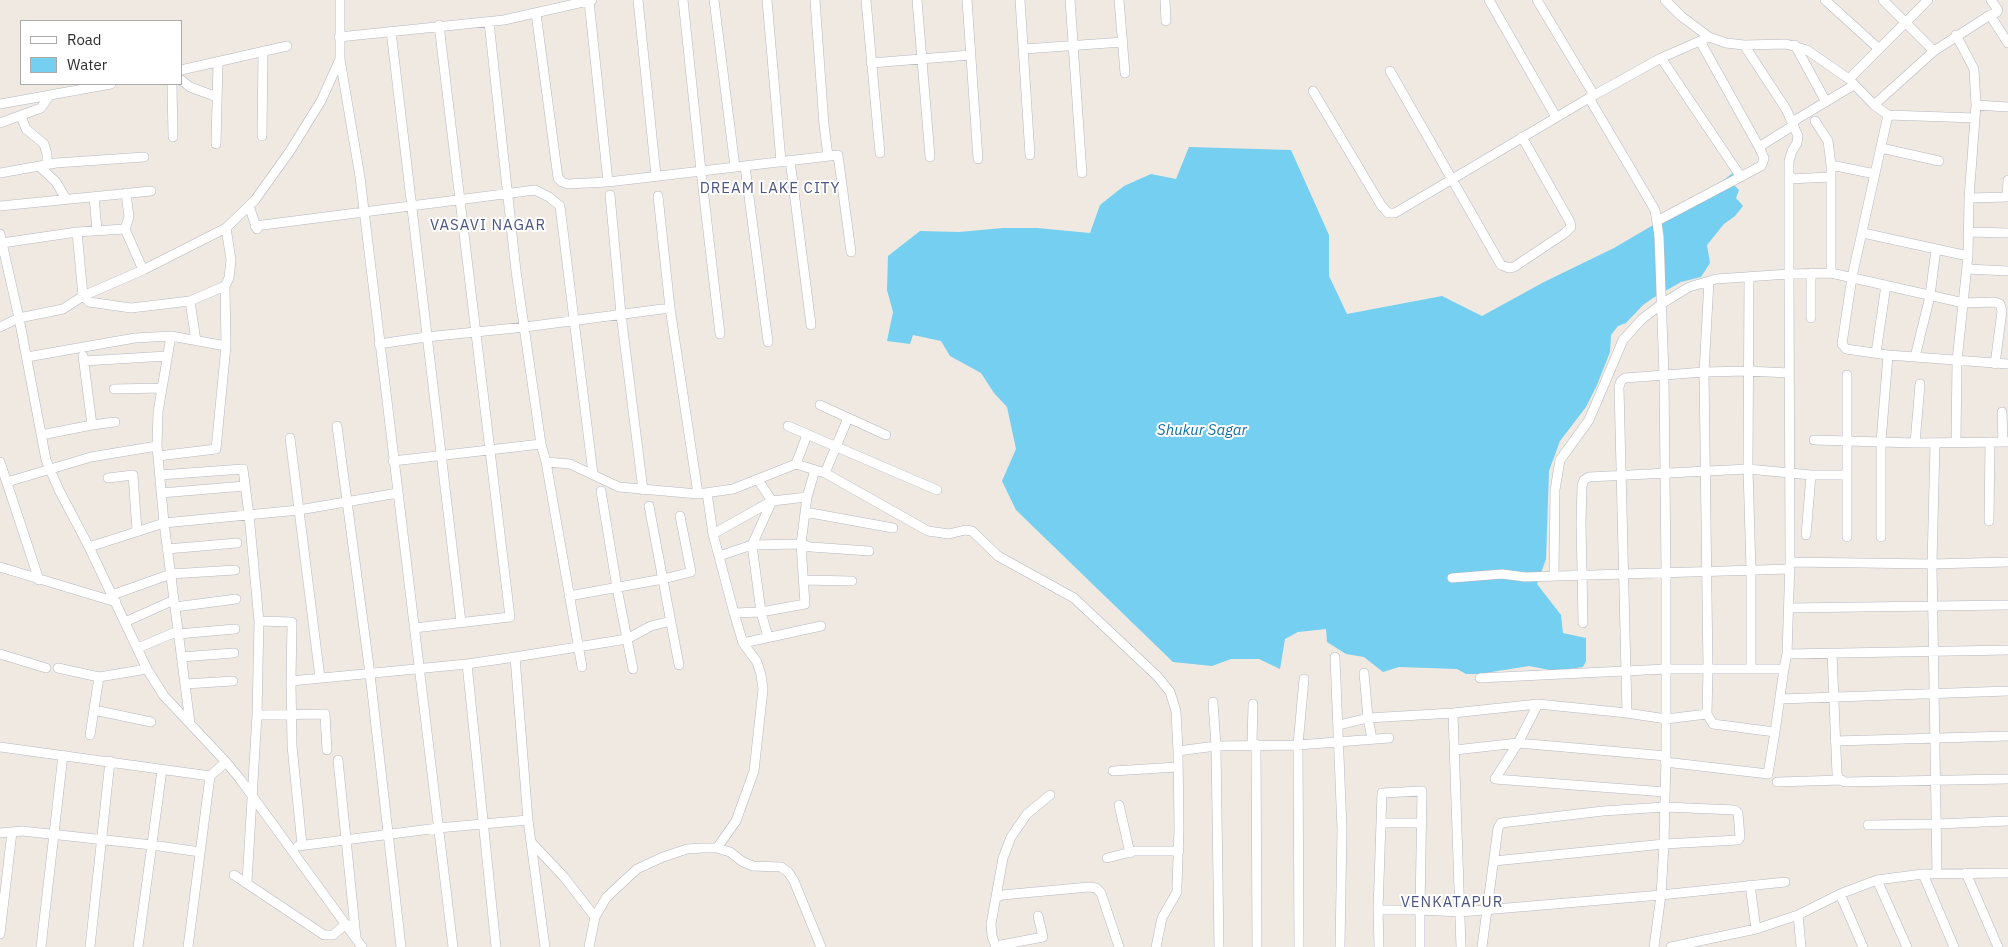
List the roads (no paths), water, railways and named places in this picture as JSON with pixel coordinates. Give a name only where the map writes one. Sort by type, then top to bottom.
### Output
[{"type":"street","points":[[340,0],[340,59],[355,144],[364,211],[453,947]]},
{"type":"street","points":[[339,37],[440,25],[489,22],[590,0],[608,182]]},
{"type":"street","points":[[638,0],[656,176]]},
{"type":"street","points":[[683,0],[720,334]]},
{"type":"street","points":[[714,0],[735,167]]},
{"type":"street","points":[[767,0],[786,161],[811,325]]},
{"type":"street","points":[[815,0],[828,156]]},
{"type":"street","points":[[866,0],[880,152]]},
{"type":"street","points":[[917,0],[930,157]]},
{"type":"street","points":[[967,0],[978,159]]},
{"type":"street","points":[[1020,0],[1030,155]]},
{"type":"street","points":[[1070,0],[1082,173]]},
{"type":"street","points":[[1119,0],[1125,73]]},
{"type":"street","points":[[1165,0],[1166,21]]},
{"type":"street","points":[[1488,0],[1556,117]]},
{"type":"street","points":[[1537,0],[1656,210],[1663,303],[1666,719],[1664,844],[1661,895],[1654,947]]},
{"type":"street","points":[[1657,221],[1740,177],[1764,162],[1759,147],[1704,39],[1664,0]]},
{"type":"street","points":[[1825,0],[1879,49]]},
{"type":"street","points":[[1883,0],[1934,51]]},
{"type":"street","points":[[1759,147],[1852,82],[1879,49],[1928,0]]},
{"type":"street","points":[[1874,105],[1934,51],[1956,35],[1997,12],[1998,10],[1991,0]]},
{"type":"street","points":[[536,13],[558,178],[562,182],[568,184],[608,182],[838,154],[851,252]]},
{"type":"street","points":[[1990,15],[2008,43]]},
{"type":"street","points":[[489,22],[516,271],[541,444],[546,462],[582,667]]},
{"type":"street","points":[[414,628],[510,617],[440,25]]},
{"type":"street","points":[[391,31],[461,622]]},
{"type":"street","points":[[1956,35],[1974,69],[1976,106],[1969,198],[1968,256],[1957,361],[1956,442]]},
{"type":"street","points":[[1313,91],[1381,205],[1388,213],[1395,213],[1556,117],[1661,58],[1704,39],[1744,45],[1795,45],[1807,50],[1852,82],[1874,105],[1888,115],[1975,118]]},
{"type":"street","points":[[1024,49],[1123,42]]},
{"type":"street","points":[[1455,750],[1518,743],[1665,759],[1768,774],[1787,654],[1790,565],[1788,372],[1789,161],[1792,150],[1797,144],[1798,136],[1793,123],[1744,45]]},
{"type":"street","points":[[1795,45],[1826,102]]},
{"type":"street","points":[[182,70],[287,46]]},
{"type":"street","points":[[262,136],[263,52]]},
{"type":"street","points":[[871,63],[970,55]]},
{"type":"street","points":[[1661,58],[1740,177]]},
{"type":"street","points":[[0,327],[19,318],[63,309],[83,296],[143,270],[226,228],[249,206],[290,151],[321,101],[340,59]]},
{"type":"street","points":[[216,144],[218,62]]},
{"type":"street","points":[[1390,71],[1501,264],[1509,268],[1514,267],[1571,227],[1570,222],[1522,137]]},
{"type":"street","points":[[182,81],[217,97]]},
{"type":"street","points":[[0,104],[105,85]]},
{"type":"street","points":[[172,85],[173,137]]},
{"type":"street","points":[[0,123],[42,108],[50,95]]},
{"type":"street","points":[[1976,106],[2008,107]]},
{"type":"street","points":[[1888,115],[1852,277],[1842,344],[1846,349],[1888,355],[2008,364]]},
{"type":"street","points":[[21,116],[26,129],[44,144],[47,154],[44,166]]},
{"type":"street","points":[[1815,121],[1826,137],[1831,165],[1831,273]]},
{"type":"street","points":[[1881,148],[1940,160]]},
{"type":"street","points":[[0,172],[144,157]]},
{"type":"street","points":[[1831,165],[1875,174]]},
{"type":"street","points":[[44,166],[66,200]]},
{"type":"street","points":[[745,166],[768,342]]},
{"type":"street","points":[[1789,179],[1831,177]]},
{"type":"street","points":[[1969,198],[2008,197],[2008,180]]},
{"type":"street","points":[[249,206],[256,228],[364,211],[535,190],[549,197],[560,206],[593,474]]},
{"type":"street","points":[[0,206],[151,191]]},
{"type":"street","points":[[126,193],[129,217],[125,228],[143,270]]},
{"type":"street","points":[[610,195],[621,314],[643,490]]},
{"type":"street","points":[[658,196],[670,308],[702,494],[743,643],[757,662],[762,675],[763,689],[754,771],[736,821],[716,848]]},
{"type":"street","points":[[94,197],[97,230]]},
{"type":"street","points":[[125,228],[1,239],[27,357],[41,435],[50,468],[59,490],[89,547],[147,668],[164,696],[226,762],[288,847],[300,860],[362,947]]},
{"type":"street","points":[[158,456],[216,449],[226,346],[225,286],[229,278],[232,260],[226,228]]},
{"type":"street","points":[[77,232],[83,296],[89,302],[131,308],[190,301],[225,286]]},
{"type":"street","points":[[1863,232],[1968,256]]},
{"type":"street","points":[[1968,232],[2008,233]]},
{"type":"street","points":[[1915,357],[1930,296],[1936,249]]},
{"type":"street","points":[[1967,268],[2008,270]]},
{"type":"street","points":[[1810,318],[1811,273]]},
{"type":"street","points":[[1554,576],[1555,490],[1560,460],[1589,420],[1623,340],[1642,319],[1688,287],[1709,281],[1749,277],[1831,273],[1964,303],[1994,302],[2000,304],[2002,311],[1995,364]]},
{"type":"street","points":[[1749,277],[1748,469],[1751,669]]},
{"type":"street","points":[[1709,281],[1704,372],[1708,571],[1707,714],[1713,724],[1775,732]]},
{"type":"street","points":[[1876,353],[1886,285]]},
{"type":"street","points":[[190,301],[196,340]]},
{"type":"street","points":[[379,344],[670,308]]},
{"type":"street","points":[[27,357],[126,339],[171,336],[226,346]]},
{"type":"street","points":[[171,336],[158,412],[157,446],[167,549],[190,723]]},
{"type":"street","points":[[81,348],[92,425]]},
{"type":"street","points":[[1881,537],[1881,442],[1888,355]]},
{"type":"street","points":[[84,361],[167,356]]},
{"type":"street","points":[[1627,713],[1619,387],[1621,381],[1625,378],[1704,372],[1788,372]]},
{"type":"street","points":[[1847,537],[1848,376]]},
{"type":"street","points":[[1915,443],[1920,384]]},
{"type":"street","points":[[114,389],[162,388]]},
{"type":"street","points":[[820,405],[886,435]]},
{"type":"street","points":[[1814,440],[1915,443],[2006,442],[2002,412]]},
{"type":"street","points":[[825,474],[848,418]]},
{"type":"street","points":[[41,435],[116,422]]},
{"type":"street","points":[[336,426],[348,502],[370,674],[390,835],[401,947]]},
{"type":"street","points":[[788,426],[937,490]]},
{"type":"street","points":[[796,464],[807,435]]},
{"type":"street","points":[[290,438],[320,678]]},
{"type":"street","points":[[1989,521],[1990,442]]},
{"type":"street","points":[[1935,443],[1932,564],[1937,874]]},
{"type":"street","points":[[393,461],[541,444]]},
{"type":"street","points":[[7,482],[91,457],[157,446]]},
{"type":"street","points":[[0,462],[39,580]]},
{"type":"street","points":[[546,462],[570,464],[618,487],[702,494],[733,489],[796,464],[825,474],[928,531],[949,534],[966,530],[972,531],[998,556],[1074,598],[1150,670],[1170,692],[1176,711],[1179,851],[1176,892],[1162,918],[1156,947]]},
{"type":"street","points":[[160,475],[243,469],[259,621],[257,715],[247,882]]},
{"type":"street","points":[[1583,623],[1581,522],[1584,480],[1589,477],[1748,469],[1811,475],[1847,475]]},
{"type":"street","points":[[734,614],[761,612],[805,604],[801,544],[807,497],[815,470]]},
{"type":"street","points":[[108,478],[133,475],[137,531]]},
{"type":"street","points":[[1806,535],[1811,475]]},
{"type":"street","points":[[758,480],[772,501]]},
{"type":"street","points":[[161,493],[244,486]]},
{"type":"street","points":[[602,491],[617,588],[633,670]]},
{"type":"street","points":[[89,547],[164,523],[299,510],[398,493]]},
{"type":"street","points":[[713,534],[772,501],[807,497]]},
{"type":"street","points":[[768,637],[761,612],[752,545],[772,501]]},
{"type":"street","points":[[649,506],[679,666]]},
{"type":"street","points":[[805,512],[893,528]]},
{"type":"street","points":[[569,596],[691,572],[680,516]]},
{"type":"street","points":[[167,549],[236,543]]},
{"type":"street","points":[[719,556],[752,545],[801,544],[811,547],[869,552]]},
{"type":"street","points":[[1452,578],[1502,574],[1554,576],[1751,570],[1790,565],[2008,562]]},
{"type":"street","points":[[0,567],[39,580],[114,599],[170,574],[235,570]]},
{"type":"street","points":[[803,580],[852,580]]},
{"type":"street","points":[[125,622],[174,603],[236,599]]},
{"type":"street","points":[[1789,608],[2008,605]]},
{"type":"street","points":[[259,621],[292,622],[292,746],[302,845]]},
{"type":"street","points":[[291,681],[467,664],[515,657],[627,639],[651,626],[671,621]]},
{"type":"street","points":[[743,643],[821,626]]},
{"type":"street","points":[[138,648],[178,633],[236,629]]},
{"type":"street","points":[[1787,654],[2008,650]]},
{"type":"street","points":[[181,657],[234,653]]},
{"type":"street","points":[[1832,653],[1836,774],[1842,780]]},
{"type":"street","points":[[0,654],[46,668]]},
{"type":"street","points":[[515,657],[528,820],[545,947]]},
{"type":"street","points":[[1336,657],[1342,829],[1340,947]]},
{"type":"street","points":[[467,664],[496,947]]},
{"type":"street","points":[[58,668],[100,677],[147,668]]},
{"type":"street","points":[[1480,678],[1666,669],[1784,669]]},
{"type":"street","points":[[1364,673],[1372,739]]},
{"type":"street","points":[[90,735],[100,677]]},
{"type":"street","points":[[1299,947],[1298,745],[1304,679]]},
{"type":"street","points":[[185,684],[233,680]]},
{"type":"street","points":[[1780,699],[2008,691]]},
{"type":"street","points":[[1213,702],[1216,746],[1219,947]]},
{"type":"street","points":[[1253,704],[1257,947]]},
{"type":"street","points":[[1339,725],[1368,718],[1453,713],[1538,704],[1666,719],[1707,714]]},
{"type":"street","points":[[1538,704],[1518,743],[1495,780],[1665,792]]},
{"type":"street","points":[[94,710],[151,722]]},
{"type":"street","points":[[1453,713],[1461,947]]},
{"type":"street","points":[[257,715],[325,714],[327,750]]},
{"type":"street","points":[[1835,741],[2008,736]]},
{"type":"street","points":[[1178,751],[1216,746],[1254,744],[1298,745],[1389,738]]},
{"type":"street","points":[[0,747],[210,776]]},
{"type":"street","points":[[42,947],[63,755]]},
{"type":"street","points":[[338,760],[356,938]]},
{"type":"street","points":[[90,947],[110,761]]},
{"type":"street","points":[[188,947],[210,776],[226,762]]},
{"type":"street","points":[[1113,771],[1177,767]]},
{"type":"street","points":[[138,947],[162,770]]},
{"type":"street","points":[[1777,782],[2008,779]]},
{"type":"street","points":[[1379,947],[1378,910],[1382,792],[1422,791],[1420,947]]},
{"type":"street","points":[[1038,916],[1043,937],[996,946],[992,936],[991,924],[993,903],[996,898],[1003,858],[1011,836],[1027,814],[1050,795]]},
{"type":"street","points":[[1119,806],[1130,852]]},
{"type":"street","points":[[1482,947],[1498,828],[1501,824],[1603,811],[1665,807],[1737,811],[1740,837],[1738,840],[1664,844],[1494,861]]},
{"type":"street","points":[[288,847],[438,828],[528,820]]},
{"type":"street","points":[[1868,824],[2008,821]]},
{"type":"street","points":[[1381,823],[1422,823]]},
{"type":"street","points":[[0,833],[22,831],[200,852]]},
{"type":"street","points":[[0,934],[12,832]]},
{"type":"street","points":[[531,842],[564,877],[595,917]]},
{"type":"street","points":[[589,947],[595,917],[606,898],[637,870],[687,849],[716,848],[730,852],[743,862],[753,866],[781,868],[788,872],[794,880],[821,947]]},
{"type":"street","points":[[1107,858],[1130,852],[1179,851]]},
{"type":"street","points":[[1966,873],[1998,947]]},
{"type":"street","points":[[1924,874],[1954,947]]},
{"type":"street","points":[[1671,947],[1756,928],[1798,915],[1840,894],[1877,880],[1924,874],[2008,874]]},
{"type":"street","points":[[234,875],[324,935],[333,935],[346,924]]},
{"type":"street","points":[[1877,880],[1906,947]]},
{"type":"street","points":[[1378,910],[1460,912],[1786,882]]},
{"type":"street","points":[[1750,885],[1756,928]]},
{"type":"street","points":[[996,898],[1011,894],[1096,888],[1101,893],[1118,947]]},
{"type":"street","points":[[1840,894],[1863,947]]},
{"type":"street","points":[[1798,915],[1800,947]]},
{"type":"water","name":"Shukur Sagar","points":[[1189,147],[1291,150],[1329,235],[1329,276],[1347,314],[1442,296],[1482,316],[1544,282],[1614,248],[1701,197],[1733,173],[1732,183],[1739,190],[1736,198],[1743,206],[1735,216],[1724,224],[1707,245],[1710,263],[1701,277],[1681,282],[1653,298],[1643,305],[1626,323],[1618,326],[1611,335],[1610,352],[1597,385],[1586,407],[1560,441],[1549,471],[1546,559],[1537,584],[1561,615],[1563,633],[1586,638],[1586,661],[1583,667],[1555,671],[1529,666],[1479,674],[1466,674],[1457,669],[1399,667],[1383,672],[1364,657],[1346,654],[1327,642],[1326,629],[1298,632],[1285,639],[1280,669],[1259,659],[1231,659],[1212,666],[1173,662],[1016,510],[1002,481],[1016,449],[1007,407],[994,393],[981,373],[950,356],[941,341],[913,335],[910,344],[887,341],[893,312],[887,290],[888,256],[920,231],[959,232],[1003,228],[1037,228],[1090,233],[1100,205],[1124,186],[1151,174],[1176,179]]},
{"type":"district","name":"DREAM LAKE CITY","points":[[770,189]]},
{"type":"district","name":"VASAVI NAGAR","points":[[488,226]]},
{"type":"district","name":"VENKATAPUR","points":[[1452,903]]}]
